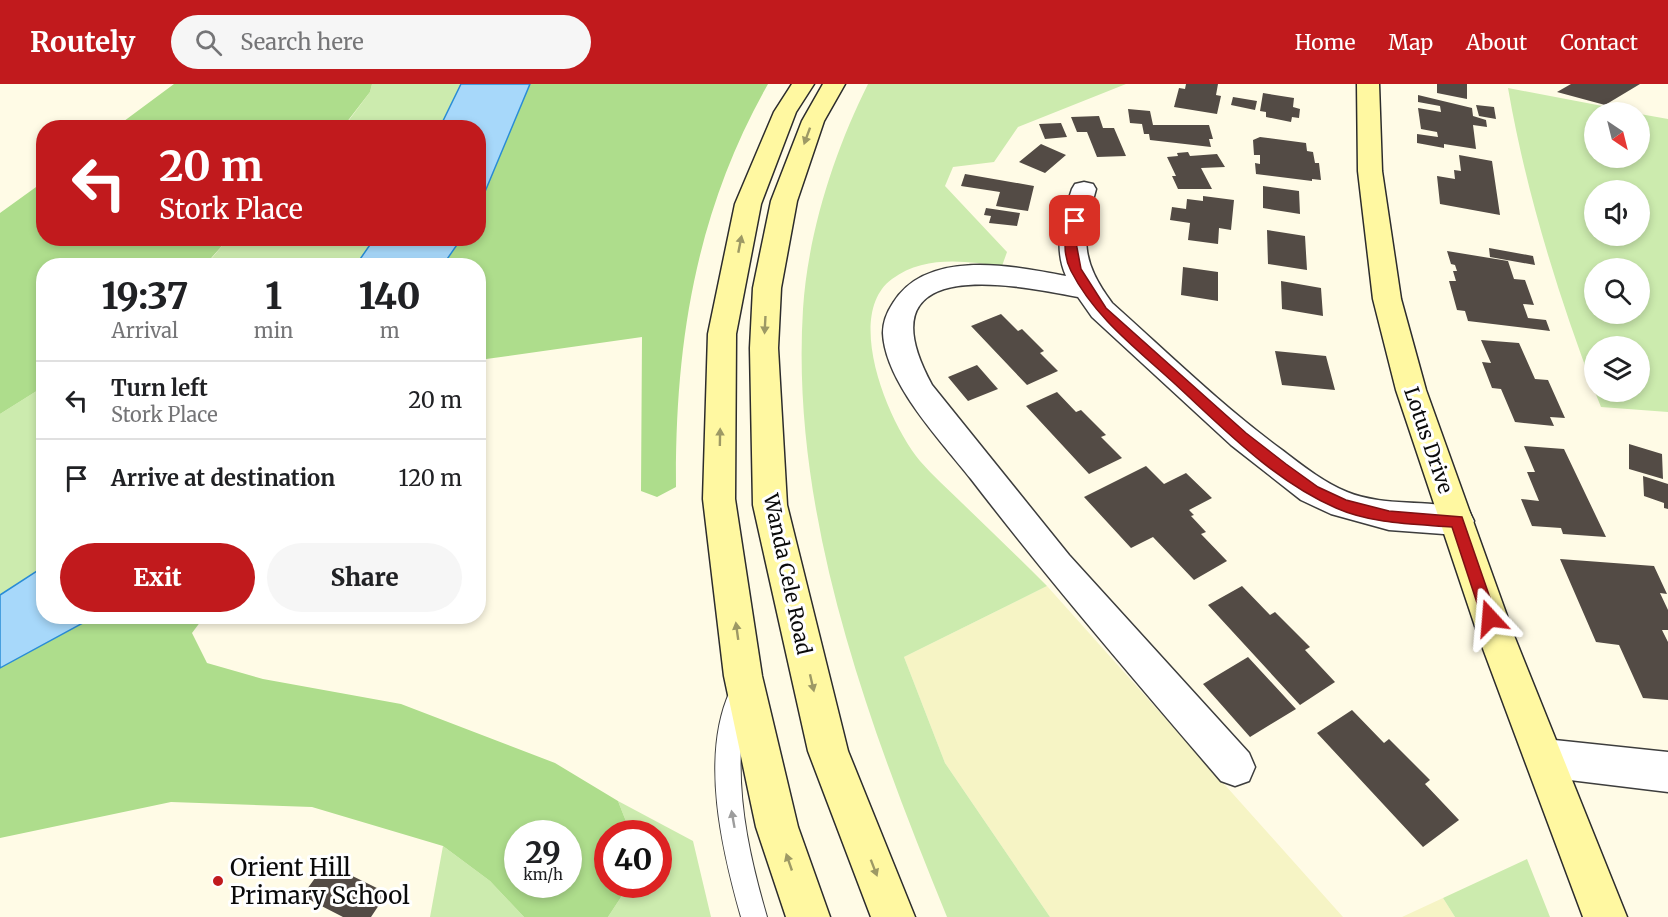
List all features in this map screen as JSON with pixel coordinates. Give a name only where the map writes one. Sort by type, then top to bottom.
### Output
[{"type":"street","points":[[803,84],[785,112],[748,204],[722,334],[719,499],[743,675],[777,826],[808,917]]},
{"type":"street","name":"Wanda Cele Road","points":[[834,84],[813,121],[784,201],[767,288],[764,348],[770,505],[828,751],[893,917]]},
{"type":"street","name":"Lotus Drive","points":[[1368,84],[1370,171],[1386,299],[1411,390],[1497,638],[1605,917]]},
{"type":"street","points":[[1084,189],[1070,237],[1075,269],[1086,289],[1102,310],[1242,437],[1313,491],[1343,505],[1389,516],[1457,521]]},
{"type":"street","points":[[1086,289],[980,274],[953,277],[931,284],[915,294],[904,306],[898,320],[898,337],[905,362],[927,400],[1057,565],[1235,767]]},
{"type":"street","points":[[1545,758],[1668,772]]},
{"type":"lane","points":[[743,675],[729,747],[729,792],[747,894],[754,917]]},
{"type":"shaded area","points":[[1047,586],[1343,917],[1050,917],[945,763],[904,657]]},
{"type":"shaded area","points":[[1443,898],[1455,917],[1402,917]]},
{"type":"green space","points":[[174,84],[372,84],[370,92],[348,120],[125,120]]},
{"type":"green space","points":[[372,84],[461,84],[443,120],[349,120],[370,92]]},
{"type":"green space","points":[[530,84],[768,84],[743,132],[723,180],[707,229],[695,279],[680,381],[676,487],[657,497],[641,491],[642,337],[486,359],[486,258],[448,258],[456,246],[486,246],[486,189]]},
{"type":"green space","points":[[868,84],[1126,84],[1018,127],[994,162],[953,167],[945,186],[1007,252],[1002,266],[945,262],[917,266],[904,271],[892,279],[878,296],[871,317],[871,343],[876,370],[885,397],[908,444],[930,472],[1047,586],[904,657],[945,763],[1050,917],[947,917],[890,772],[864,696],[841,620],[823,543],[809,465],[802,387],[803,309],[810,251],[825,194],[844,137]]},
{"type":"green space","points":[[1508,88],[1584,102],[1584,168],[1650,168],[1650,116],[1668,119],[1668,412],[1601,407],[1599,402],[1650,402],[1650,336],[1584,336],[1584,363],[1544,241],[1524,165]]},
{"type":"green space","points":[[36,187],[36,246],[222,246],[211,258],[36,258],[36,391],[0,414],[0,213]]},
{"type":"green space","points":[[222,246],[369,246],[361,258],[212,258]]},
{"type":"green space","points":[[36,391],[36,572],[0,595],[0,414]]},
{"type":"green space","points":[[81,624],[199,624],[192,633],[207,663],[263,679],[401,704],[555,763],[618,801],[625,820],[594,820],[594,898],[620,898],[608,917],[524,917],[506,898],[582,898],[582,820],[504,820],[504,896],[490,881],[443,846],[312,807],[171,802],[0,838],[0,668]]},
{"type":"green space","points":[[618,801],[654,820],[625,820]]},
{"type":"green space","points":[[672,830],[693,841],[711,917],[608,917],[620,898],[672,898]]},
{"type":"green space","points":[[443,846],[490,881],[524,917],[430,917]]},
{"type":"green space","points":[[1527,859],[1550,917],[1455,917],[1443,898]]},
{"type":"water","points":[[461,84],[530,84],[486,189],[486,120],[443,120]]},
{"type":"water","points":[[369,246],[456,246],[448,258],[361,258]]},
{"type":"water","points":[[36,572],[36,624],[81,624],[0,668],[0,595]]},
{"type":"building","points":[[1186,84],[1218,84],[1216,95],[1221,96],[1217,114],[1174,107],[1179,88],[1185,89]]},
{"type":"building","points":[[1437,84],[1467,84],[1467,99],[1437,93]]},
{"type":"building","points":[[1571,84],[1640,84],[1610,102],[1594,102],[1557,92]]},
{"type":"building","points":[[1263,93],[1294,98],[1293,107],[1300,109],[1299,118],[1292,117],[1291,122],[1266,117],[1266,112],[1260,111]]},
{"type":"building","points":[[1418,95],[1472,108],[1473,116],[1486,120],[1487,127],[1473,125],[1476,149],[1444,144],[1444,148],[1417,143],[1417,134],[1438,137],[1437,132],[1421,129],[1418,108],[1441,112],[1440,106],[1418,102]]},
{"type":"building","points":[[1233,97],[1257,101],[1255,110],[1231,105]]},
{"type":"building","points":[[1476,105],[1494,107],[1496,119],[1479,116]]},
{"type":"building","points":[[1128,109],[1150,111],[1153,125],[1209,125],[1213,139],[1209,139],[1211,147],[1150,140],[1149,134],[1144,134],[1142,124],[1130,123]]},
{"type":"building","points":[[1099,116],[1103,128],[1114,128],[1126,156],[1097,157],[1087,132],[1077,132],[1071,117]]},
{"type":"building","points":[[1061,123],[1067,137],[1045,139],[1039,124]]},
{"type":"building","points":[[1260,137],[1306,143],[1307,151],[1313,152],[1315,163],[1319,163],[1321,180],[1312,179],[1312,181],[1256,174],[1255,163],[1260,164],[1260,155],[1254,155],[1253,140]]},
{"type":"building","points":[[1041,144],[1066,155],[1045,173],[1019,162]]},
{"type":"building","points":[[1188,152],[1190,156],[1217,154],[1225,167],[1201,168],[1212,189],[1178,189],[1172,176],[1176,176],[1167,157]]},
{"type":"building","points":[[1459,155],[1492,161],[1500,215],[1440,204],[1437,176],[1455,179],[1454,170],[1461,171]]},
{"type":"building","points":[[965,174],[1034,186],[1028,211],[996,206],[1000,192],[961,186]]},
{"type":"building","points":[[1263,186],[1299,191],[1300,214],[1263,208]]},
{"type":"building","points":[[1203,196],[1234,200],[1231,230],[1219,228],[1218,244],[1188,240],[1190,223],[1170,220],[1172,207],[1186,209],[1187,199],[1203,201]]},
{"type":"building","points":[[986,208],[1020,213],[1017,226],[989,223],[991,216],[984,215]]},
{"type":"building","points":[[1267,230],[1305,236],[1307,270],[1268,264]]},
{"type":"building","points":[[1489,248],[1533,256],[1535,265],[1490,257]]},
{"type":"building","points":[[1447,251],[1508,261],[1514,279],[1525,280],[1534,305],[1523,304],[1528,318],[1546,320],[1550,331],[1468,321],[1465,311],[1457,310],[1449,281],[1456,281],[1453,271],[1457,271],[1455,265],[1451,264]]},
{"type":"building","points":[[1183,267],[1218,272],[1218,301],[1181,295]]},
{"type":"building","points":[[1281,281],[1321,288],[1323,316],[1282,309]]},
{"type":"building","points":[[1001,314],[1018,331],[1022,329],[1044,351],[1040,353],[1058,371],[1027,385],[971,326]]},
{"type":"building","points":[[1481,340],[1519,343],[1535,379],[1548,380],[1565,418],[1550,417],[1554,426],[1515,422],[1501,389],[1492,388],[1482,362],[1491,363]]},
{"type":"building","points":[[1275,351],[1326,356],[1335,390],[1282,385]]},
{"type":"building","points":[[977,365],[998,389],[968,401],[948,377]]},
{"type":"building","points":[[1057,392],[1076,412],[1081,410],[1106,435],[1101,437],[1122,458],[1089,474],[1026,406]]},
{"type":"building","points":[[1629,444],[1662,454],[1663,479],[1629,469]]},
{"type":"building","points":[[1524,446],[1564,449],[1606,537],[1563,534],[1561,528],[1532,526],[1521,499],[1539,501],[1527,472],[1535,472]]},
{"type":"building","points":[[1146,466],[1164,484],[1186,473],[1212,498],[1189,510],[1194,515],[1191,516],[1206,532],[1201,534],[1227,561],[1194,580],[1153,537],[1131,548],[1084,497]]},
{"type":"building","points":[[1643,476],[1668,484],[1668,509],[1664,508],[1664,503],[1644,496]]},
{"type":"building","points":[[1560,559],[1654,566],[1667,594],[1660,593],[1668,610],[1668,630],[1662,630],[1668,642],[1668,700],[1643,698],[1619,645],[1596,642]]},
{"type":"building","points":[[1242,586],[1270,615],[1275,612],[1310,647],[1305,650],[1335,682],[1300,705],[1208,605]]},
{"type":"building","points":[[1248,657],[1296,709],[1250,737],[1203,684]]},
{"type":"building","points":[[1352,710],[1384,743],[1389,739],[1430,780],[1425,784],[1459,820],[1423,847],[1317,733]]},
{"type":"building","points":[[326,863],[387,893],[371,917],[343,917],[302,896]]},
{"type":"place","name":"Orient Hill Primary School","points":[[218,881]]},
{"type":"route","points":[[1075,221],[1070,237],[1075,269],[1086,289],[1102,310],[1242,437],[1281,468],[1313,491],[1343,505],[1389,516],[1457,521],[1490,618]]}]
